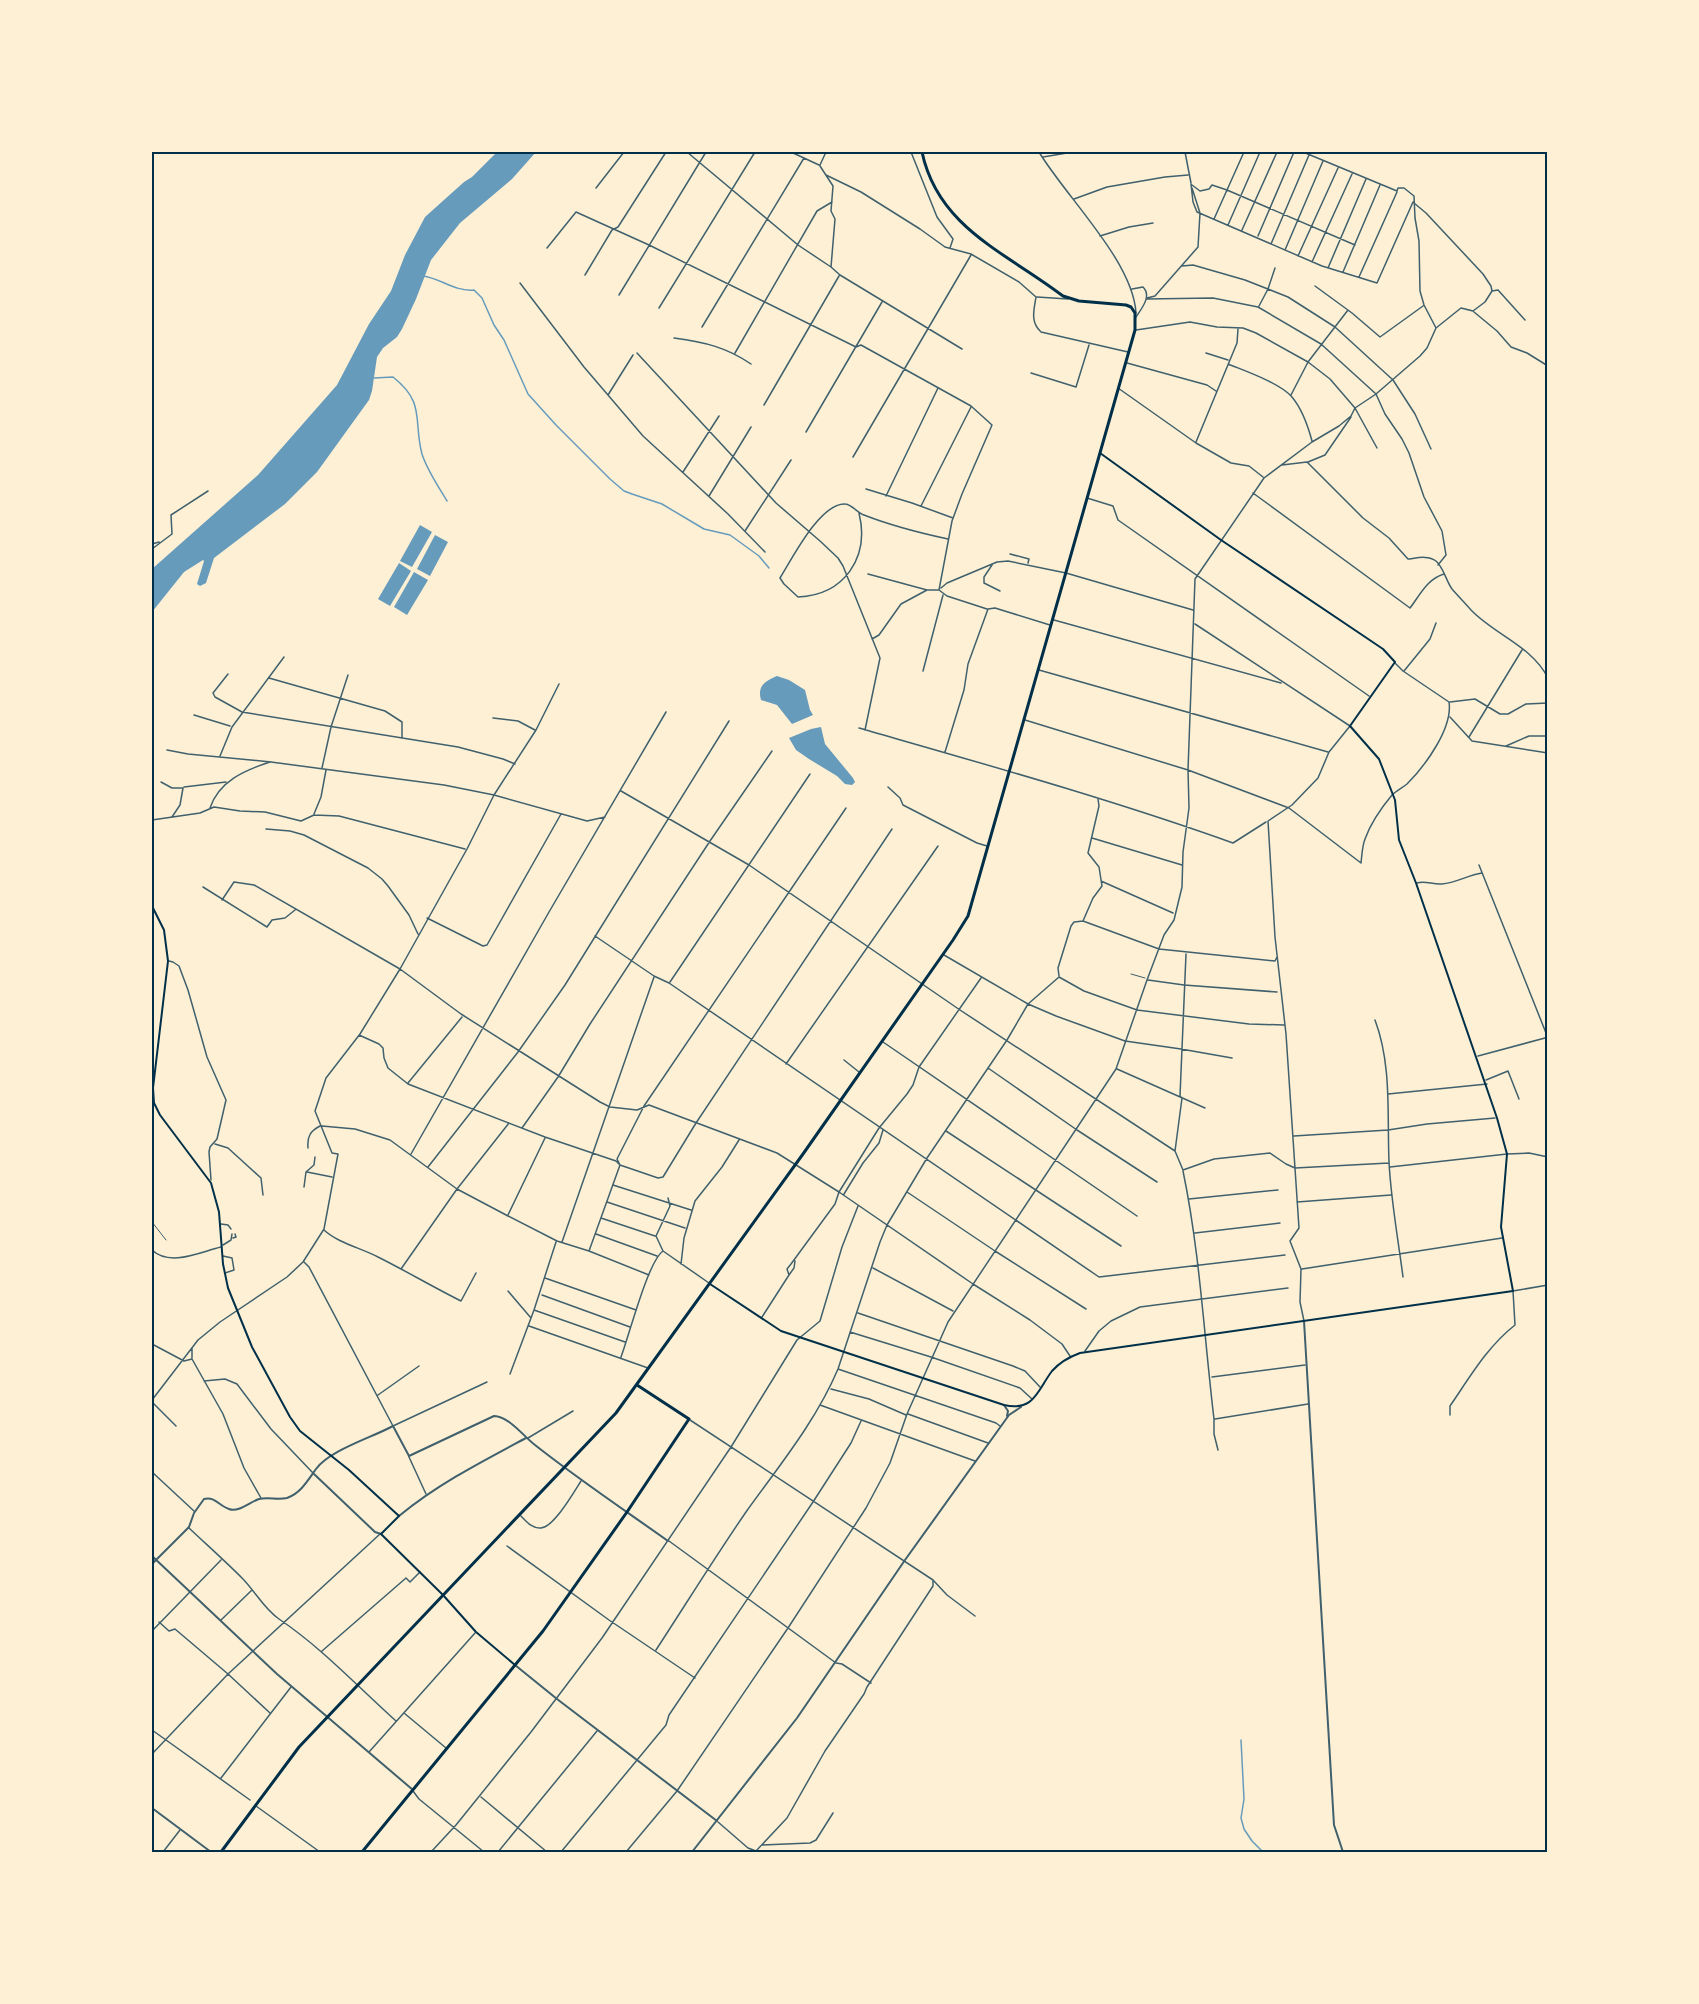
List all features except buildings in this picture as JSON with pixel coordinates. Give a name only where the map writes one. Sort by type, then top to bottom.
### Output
[{"type":"main road","points":[[221,1852],[298,1747],[616,1413],[840,1101],[968,916],[1126,363],[1136,317],[1134,311],[1126,304],[1070,299],[969,231],[939,197],[922,152]]},
{"type":"main road","points":[[710,1284],[781,1331],[1004,1406],[1021,1407],[1033,1400],[1061,1363],[1084,1352],[1513,1291],[1501,1227],[1507,1154],[1497,1118],[1399,840],[1393,794],[1379,759],[1350,726],[1395,662],[1383,649],[1221,540],[1100,453]]},
{"type":"main road","points":[[152,906],[164,930],[168,961],[153,1088],[154,1103],[160,1115],[211,1183],[220,1224],[224,1273],[236,1311],[252,1347],[295,1425],[399,1516],[381,1534],[443,1595],[476,1632],[515,1665]]},
{"type":"main road","points":[[362,1852],[571,1593],[689,1419],[637,1385]]},
{"type":"street","points":[[596,188],[624,152]]},
{"type":"street","points":[[585,275],[612,230],[618,227],[666,152]]},
{"type":"street","points":[[687,152],[798,245],[882,302],[962,349]]},
{"type":"street","points":[[619,295],[706,152]]},
{"type":"street","points":[[659,308],[755,152]]},
{"type":"street","points":[[791,152],[820,166],[833,186],[831,211],[835,219],[831,267]]},
{"type":"street","points":[[820,166],[826,152]]},
{"type":"street","points":[[911,152],[937,217],[953,239],[949,249]]},
{"type":"street","points":[[1039,152],[1121,269],[1131,289],[1136,317]]},
{"type":"street","points":[[1042,158],[1072,152]]},
{"type":"street","points":[[1147,298],[1155,296],[1198,247],[1200,213],[1188,175],[1185,152]]},
{"type":"street","points":[[1214,219],[1244,152]]},
{"type":"street","points":[[1227,225],[1260,152]]},
{"type":"street","points":[[1242,231],[1277,152]]},
{"type":"street","points":[[1257,238],[1294,152]]},
{"type":"street","points":[[1303,152],[1397,191]]},
{"type":"street","points":[[1270,244],[1309,154]]},
{"type":"street","points":[[702,327],[804,158]]},
{"type":"street","points":[[1285,250],[1324,161]]},
{"type":"street","points":[[1298,256],[1338,167]]},
{"type":"street","points":[[1312,262],[1353,173]]},
{"type":"street","points":[[826,174],[861,192],[920,229],[945,248],[971,254],[1019,282],[1036,297],[1070,299]]},
{"type":"street","points":[[1073,199],[1107,187],[1188,175]]},
{"type":"street","points":[[1328,268],[1367,179]]},
{"type":"street","points":[[1191,184],[1200,190],[1209,189],[1212,185],[1227,190],[1355,245]]},
{"type":"street","points":[[1343,273],[1380,184]]},
{"type":"street","points":[[1200,213],[1312,262],[1377,283],[1413,202],[1414,196],[1404,188],[1398,188],[1359,277]]},
{"type":"street","points":[[735,353],[817,211],[832,202]]},
{"type":"street","points":[[1413,202],[1483,274],[1492,291]]},
{"type":"street","points":[[1413,202],[1419,241],[1420,291],[1424,305],[1436,328]]},
{"type":"street","points":[[547,248],[576,212],[649,245],[810,326],[856,347],[861,345],[971,406],[992,425],[953,518],[939,590]]},
{"type":"street","points":[[1100,237],[1153,222]]},
{"type":"street","points":[[853,457],[971,254]]},
{"type":"street","points":[[1182,266],[1193,265],[1245,280],[1288,297],[1335,327],[1393,380],[1415,414],[1431,449]]},
{"type":"street","points":[[1258,307],[1268,290],[1275,268]]},
{"type":"street","points":[[764,405],[840,275]]},
{"type":"street","points":[[520,283],[607,396],[643,436],[765,552]]},
{"type":"street","points":[[1315,286],[1380,337],[1424,305]]},
{"type":"street","points":[[1131,289],[1145,288],[1147,298],[1136,317]]},
{"type":"street","points":[[1473,311],[1482,305],[1492,291],[1498,290],[1525,320]]},
{"type":"street","points":[[1036,297],[1033,316],[1037,329],[1041,332],[1089,345],[1128,352]]},
{"type":"street","points":[[1147,298],[1213,298],[1258,307],[1321,344],[1376,394],[1385,414],[1402,439],[1424,497],[1442,531],[1446,555],[1438,565]]},
{"type":"street","points":[[806,432],[882,302]]},
{"type":"street","points":[[1281,465],[1307,462],[1325,455],[1355,408],[1376,394],[1420,356],[1436,328],[1461,308],[1473,311],[1491,325],[1511,347],[1527,353],[1548,366]]},
{"type":"street","points":[[1291,396],[1308,362],[1348,310]]},
{"type":"street","points":[[1135,330],[1190,322],[1243,328],[1256,333],[1308,362],[1330,379],[1355,408],[1377,448]]},
{"type":"street","points":[[1196,443],[1237,343],[1238,328]]},
{"type":"street","points":[[674,338],[701,342],[735,353],[751,364]]},
{"type":"street","points":[[1031,373],[1076,387],[1089,345]]},
{"type":"street","points":[[637,353],[769,495],[838,558],[880,658],[865,730]]},
{"type":"street","points":[[1206,353],[1229,360]]},
{"type":"street","points":[[607,396],[633,355]]},
{"type":"street","points":[[1126,363],[1207,385],[1217,392]]},
{"type":"street","points":[[1227,364],[1266,381],[1291,396],[1300,410],[1312,442]]},
{"type":"street","points":[[886,496],[939,388]]},
{"type":"street","points":[[1118,388],[1196,443],[1231,464],[1249,466],[1264,478]]},
{"type":"street","points":[[921,506],[971,406]]},
{"type":"street","points":[[683,473],[719,416]]},
{"type":"street","points":[[626,1852],[676,1791],[788,1628],[875,1494],[890,1463],[907,1414],[938,1340],[954,1311],[1116,1069],[1147,979],[1168,927],[1174,920],[1182,887],[1189,808],[1188,770],[1195,579],[1264,478],[1351,416]]},
{"type":"street","points":[[709,497],[751,427]]},
{"type":"street","points":[[744,531],[791,460]]},
{"type":"street","points":[[1307,462],[1363,518],[1389,538],[1408,559],[1425,557],[1436,561],[1451,588],[1472,611],[1534,658],[1548,678]]},
{"type":"street","points":[[866,489],[953,518]]},
{"type":"street","points":[[152,549],[172,534],[171,515],[208,491]]},
{"type":"street","points":[[1253,494],[1410,608],[1430,582],[1437,576],[1445,574]]},
{"type":"street","points":[[1087,498],[1113,506],[1118,520],[1370,696]]},
{"type":"street","points":[[859,513],[861,534],[859,553],[847,576],[819,594],[798,597],[780,578],[809,531],[826,513],[843,503],[848,504],[859,513],[888,524],[949,540]]},
{"type":"street","points":[[152,544],[162,542]]},
{"type":"street","points":[[1010,554],[1029,559],[1028,564]]},
{"type":"street","points":[[868,574],[927,590],[939,590],[947,583],[992,564],[1008,561],[1066,573],[1194,611]]},
{"type":"street","points":[[992,564],[984,577],[984,583],[1000,591]]},
{"type":"street","points":[[872,639],[879,635],[901,604],[927,590]]},
{"type":"street","points":[[939,590],[944,595],[988,609],[995,608],[1051,625]]},
{"type":"street","points":[[923,670],[944,595]]},
{"type":"street","points":[[945,753],[964,690],[968,664],[988,609]]},
{"type":"street","points":[[1053,619],[1285,684]]},
{"type":"street","points":[[1403,671],[1430,639],[1436,623]]},
{"type":"street","points":[[859,728],[1010,770],[1233,843],[1289,808],[1318,778],[1329,752],[1350,726],[1194,624]]},
{"type":"street","points":[[1469,737],[1523,649]]},
{"type":"street","points":[[220,757],[232,727],[284,657]]},
{"type":"street","points":[[1395,662],[1403,671],[1449,702],[1474,699],[1500,714],[1508,714],[1526,704],[1548,703]]},
{"type":"street","points":[[1038,670],[1329,752]]},
{"type":"street","points":[[228,674],[213,693],[215,697],[242,712],[458,747],[515,764]]},
{"type":"street","points":[[321,768],[331,727],[348,675]]},
{"type":"street","points":[[269,678],[385,711],[402,722],[402,738]]},
{"type":"street","points":[[176,1426],[152,1401],[192,1348],[209,1330],[287,1277],[303,1262],[324,1229],[338,1154],[332,1153],[315,1111],[326,1078],[359,1035],[400,969],[467,849],[494,795],[536,730],[559,684]]},
{"type":"street","points":[[1024,719],[1188,770],[1289,808],[1361,863],[1364,840],[1393,794],[1407,783],[1422,766],[1447,726],[1449,702]]},
{"type":"street","points":[[411,1154],[666,712]]},
{"type":"street","points":[[194,715],[232,727]]},
{"type":"street","points":[[493,717],[518,721],[536,730]]},
{"type":"street","points":[[1449,717],[1472,741],[1548,753]]},
{"type":"street","points":[[428,1167],[518,1052],[565,985],[729,721]]},
{"type":"street","points":[[1505,747],[1529,736],[1548,736]]},
{"type":"street","points":[[167,750],[321,768],[494,795],[587,821],[606,817]]},
{"type":"street","points":[[522,1128],[558,1077],[710,841],[772,752]]},
{"type":"street","points":[[209,809],[218,791],[227,782],[271,762]]},
{"type":"street","points":[[314,815],[321,797],[326,769]]},
{"type":"street","points":[[669,983],[810,774]]},
{"type":"street","points":[[161,782],[172,788],[183,788],[227,782]]},
{"type":"street","points":[[888,787],[900,798],[903,805],[978,844],[988,846]]},
{"type":"street","points":[[171,818],[180,805],[183,788]]},
{"type":"street","points":[[621,791],[749,865],[960,1010],[1175,1151]]},
{"type":"street","points":[[1083,921],[1093,898],[1102,886],[1099,867],[1089,854],[1092,830],[1099,806],[1098,798]]},
{"type":"street","points":[[152,820],[200,813],[214,807],[265,812],[301,821],[314,815],[339,816],[467,849]]},
{"type":"street","points":[[589,1251],[620,1165],[617,1159],[644,1106],[846,808]]},
{"type":"street","points":[[427,918],[483,946],[487,945],[561,813]]},
{"type":"street","points":[[1268,821],[1299,1228],[1290,1241],[1301,1269],[1300,1302],[1304,1321],[1334,1825],[1344,1852]]},
{"type":"street","points":[[266,829],[304,835],[368,868],[388,886],[409,915],[418,935]]},
{"type":"street","points":[[359,1035],[383,1048],[388,1068],[408,1084],[545,1137],[616,1161],[620,1165],[658,1178],[663,1177],[696,1123],[892,829]]},
{"type":"street","points":[[1092,838],[1183,865]]},
{"type":"street","points":[[786,1064],[938,846]]},
{"type":"street","points":[[1477,1057],[1547,1037],[1479,865]]},
{"type":"street","points":[[1416,883],[1421,881],[1439,885],[1482,873]]},
{"type":"street","points":[[1101,881],[1174,913]]},
{"type":"street","points":[[222,900],[234,882],[254,885],[400,969],[463,1016],[588,1096],[610,1107],[637,1110],[649,1105],[777,1153],[1053,1336],[1062,1344],[1070,1357]]},
{"type":"street","points":[[203,887],[267,927],[272,920],[285,918],[295,909]]},
{"type":"street","points":[[1059,977],[1058,968],[1071,926],[1074,922],[1083,921],[1159,949],[1275,961],[1277,957]]},
{"type":"street","points":[[595,936],[654,976],[669,983],[1099,1277],[1285,1255]]},
{"type":"street","points":[[1186,953],[1181,1048],[1180,1096],[1182,1098],[1175,1151],[1183,1170],[1194,1233],[1206,1335],[1214,1434],[1218,1450]]},
{"type":"street","points":[[943,955],[1028,1004],[1125,1041],[1181,1048],[1232,1058]]},
{"type":"street","points":[[168,961],[179,966],[207,1057],[226,1100],[217,1139],[209,1152],[211,1183]]},
{"type":"street","points":[[562,1242],[654,976]]},
{"type":"street","points":[[1059,977],[1084,991],[1137,1010],[1249,1024],[1285,1025]]},
{"type":"street","points":[[656,1650],[746,1512],[774,1476],[829,1388],[838,1369],[887,1225],[906,1192],[1007,1040],[1028,1004],[1059,977]]},
{"type":"street","points":[[789,1275],[788,1269],[835,1204],[838,1192],[879,1128],[913,1085],[918,1067],[981,978]]},
{"type":"street","points":[[1147,979],[1184,985],[1277,992]]},
{"type":"street","points":[[408,1084],[463,1016]]},
{"type":"street","points":[[1375,1020],[1384,1054],[1389,1167],[1394,1225],[1402,1276]]},
{"type":"street","points":[[881,1041],[1137,1215]]},
{"type":"street","points":[[844,1060],[860,1072]]},
{"type":"street","points":[[987,1068],[1157,1182]]},
{"type":"street","points":[[1116,1069],[1205,1108]]},
{"type":"street","points":[[1387,1094],[1486,1082],[1508,1071],[1519,1099]]},
{"type":"street","points":[[152,1099],[154,1103]]},
{"type":"street","points":[[1293,1136],[1388,1130],[1426,1124],[1497,1118]]},
{"type":"street","points":[[400,1269],[457,1189],[509,1122]]},
{"type":"street","points":[[308,1148],[308,1139],[312,1130],[321,1125],[344,1127],[390,1140],[457,1189],[508,1216],[557,1241],[649,1275]]},
{"type":"street","points":[[843,1195],[879,1143],[883,1130]]},
{"type":"street","points":[[946,1130],[1121,1246]]},
{"type":"street","points":[[508,1216],[545,1137]]},
{"type":"street","points":[[681,1264],[686,1228],[695,1201],[722,1167],[740,1139]]},
{"type":"street","points":[[214,1143],[228,1148],[261,1178],[263,1195]]},
{"type":"street","points":[[1183,1170],[1214,1159],[1270,1153],[1295,1168],[1389,1163]]},
{"type":"street","points":[[1389,1167],[1507,1154],[1529,1153],[1548,1156]]},
{"type":"street","points":[[304,1187],[306,1172],[314,1165],[315,1157]]},
{"type":"street","points":[[306,1172],[333,1177]]},
{"type":"street","points":[[612,1184],[692,1210]]},
{"type":"street","points":[[1189,1199],[1278,1190]]},
{"type":"street","points":[[906,1192],[1086,1309]]},
{"type":"street","points":[[1297,1202],[1392,1195]]},
{"type":"street","points":[[656,1236],[670,1206],[668,1198]]},
{"type":"street","points":[[606,1202],[686,1228]]},
{"type":"street","points":[[431,1852],[480,1796],[557,1699],[613,1623],[731,1447],[800,1338],[820,1321],[842,1247],[858,1206]]},
{"type":"street","points":[[601,1218],[656,1236],[663,1251],[710,1284]]},
{"type":"street","points":[[1194,1233],[1280,1223]]},
{"type":"street","points":[[220,1224],[233,1228]]},
{"type":"street","points":[[324,1229],[333,1237],[461,1301],[476,1273]]},
{"type":"street","points":[[152,1252],[168,1258],[222,1246],[232,1238],[233,1234]]},
{"type":"street","points":[[595,1234],[657,1256]]},
{"type":"street","points":[[1301,1269],[1503,1238]]},
{"type":"street","points":[[510,1374],[540,1295],[557,1241]]},
{"type":"street","points":[[620,1358],[649,1275],[657,1256],[663,1251]]},
{"type":"street","points":[[223,1256],[232,1258],[234,1270],[224,1273]]},
{"type":"street","points":[[761,1318],[794,1268],[795,1260]]},
{"type":"street","points":[[303,1262],[314,1276],[409,1456],[426,1494]]},
{"type":"street","points":[[871,1268],[954,1311]]},
{"type":"street","points":[[545,1278],[637,1310]]},
{"type":"street","points":[[1450,1415],[1450,1406],[1488,1350],[1515,1325],[1513,1291],[1548,1285]]},
{"type":"street","points":[[1084,1352],[1099,1331],[1112,1321],[1140,1307],[1288,1288]]},
{"type":"street","points":[[508,1291],[531,1318]]},
{"type":"street","points":[[540,1295],[631,1327]]},
{"type":"street","points":[[534,1310],[626,1343]]},
{"type":"street","points":[[857,1312],[1013,1366],[1025,1371],[1041,1388]]},
{"type":"street","points":[[529,1325],[530,1328],[649,1368]]},
{"type":"street","points":[[850,1332],[1020,1388],[1033,1400]]},
{"type":"street","points":[[152,1344],[184,1361],[192,1359]]},
{"type":"street","points":[[192,1348],[192,1359],[223,1414],[244,1468],[261,1498]]},
{"type":"street","points":[[1210,1377],[1306,1365]]},
{"type":"street","points":[[377,1396],[419,1366]]},
{"type":"street","points":[[838,1369],[996,1423],[1001,1427]]},
{"type":"street","points":[[152,1754],[228,1674],[381,1534],[375,1532],[314,1474],[271,1429],[237,1384],[225,1379],[203,1381]]},
{"type":"street","points":[[152,1564],[189,1527],[201,1502],[209,1498],[234,1510],[261,1498],[288,1497],[303,1486],[331,1456],[487,1382]]},
{"type":"street","points":[[829,1388],[869,1399],[988,1444]]},
{"type":"street","points":[[1214,1419],[1309,1404]]},
{"type":"street","points":[[819,1405],[976,1461]]},
{"type":"street","points":[[1004,1406],[1008,1411],[1005,1421]]},
{"type":"street","points":[[692,1852],[797,1718],[904,1560],[1005,1421],[1012,1412],[1021,1407]]},
{"type":"street","points":[[399,1516],[426,1494],[573,1411]]},
{"type":"street","points":[[409,1456],[494,1416],[503,1418],[581,1481],[836,1663],[842,1664],[871,1683]]},
{"type":"street","points":[[689,1419],[904,1560],[933,1580],[947,1595],[975,1616]]},
{"type":"street","points":[[561,1852],[666,1725],[669,1715],[696,1678],[851,1443],[861,1421]]},
{"type":"street","points":[[152,1472],[195,1512]]},
{"type":"street","points":[[520,1515],[534,1527],[548,1526],[554,1521],[581,1481]]},
{"type":"street","points":[[189,1527],[244,1579],[279,1619],[340,1668],[396,1721]]},
{"type":"street","points":[[507,1546],[613,1623],[696,1678]]},
{"type":"street","points":[[152,1556],[291,1687],[484,1852]]},
{"type":"street","points":[[152,1631],[222,1560]]},
{"type":"street","points":[[321,1652],[406,1578],[410,1582],[420,1572]]},
{"type":"street","points":[[515,1665],[748,1848],[756,1851],[787,1818],[810,1776],[933,1586],[933,1580]]},
{"type":"street","points":[[220,1620],[252,1590]]},
{"type":"street","points":[[159,1622],[169,1631],[175,1629],[270,1713]]},
{"type":"street","points":[[368,1753],[476,1632]]},
{"type":"street","points":[[220,1778],[291,1687]]},
{"type":"street","points":[[404,1713],[447,1749]]},
{"type":"street","points":[[152,1730],[249,1800]]},
{"type":"street","points":[[498,1852],[597,1730]]},
{"type":"street","points":[[480,1796],[546,1852]]},
{"type":"street","points":[[255,1805],[320,1852]]},
{"type":"street","points":[[152,1808],[211,1852]]},
{"type":"street","points":[[762,1845],[810,1843],[816,1840],[833,1813]]},
{"type":"street","points":[[163,1852],[180,1830]]},
{"type":"lane","points":[[1131,974],[1147,979]]},
{"type":"lane","points":[[152,1222],[166,1240]]},
{"type":"water","points":[[497,152],[536,152],[512,179],[460,223],[431,260],[402,329],[377,357],[369,400],[317,472],[285,504],[214,558],[206,583],[200,586],[197,584],[203,560],[184,572],[152,612],[152,569],[258,475],[337,385],[369,324],[391,291],[405,255],[425,217],[472,177]]},
{"type":"water","points":[[420,525],[432,532],[412,567],[400,561]]},
{"type":"water","points":[[435,535],[448,542],[430,576],[417,569]]},
{"type":"water","points":[[399,563],[411,571],[390,606],[378,599]]},
{"type":"water","points":[[414,572],[428,580],[407,615],[394,607]]},
{"type":"water","points":[[777,676],[805,690],[813,715],[792,724],[777,705],[761,700],[760,691],[763,685]]},
{"type":"water","points":[[821,727],[825,744],[853,778],[855,782],[852,785],[845,784],[837,776],[796,750],[789,738]]},
{"type":"waterway","points":[[423,276],[460,289],[474,290],[482,298],[528,394],[556,425],[624,491],[662,504],[704,529],[730,535],[759,556],[769,568]]},
{"type":"waterway","points":[[374,378],[393,377],[410,395],[416,412],[422,454],[447,501]]},
{"type":"waterway","points":[[1241,1740],[1244,1799],[1241,1818],[1244,1829],[1263,1852]]}]
